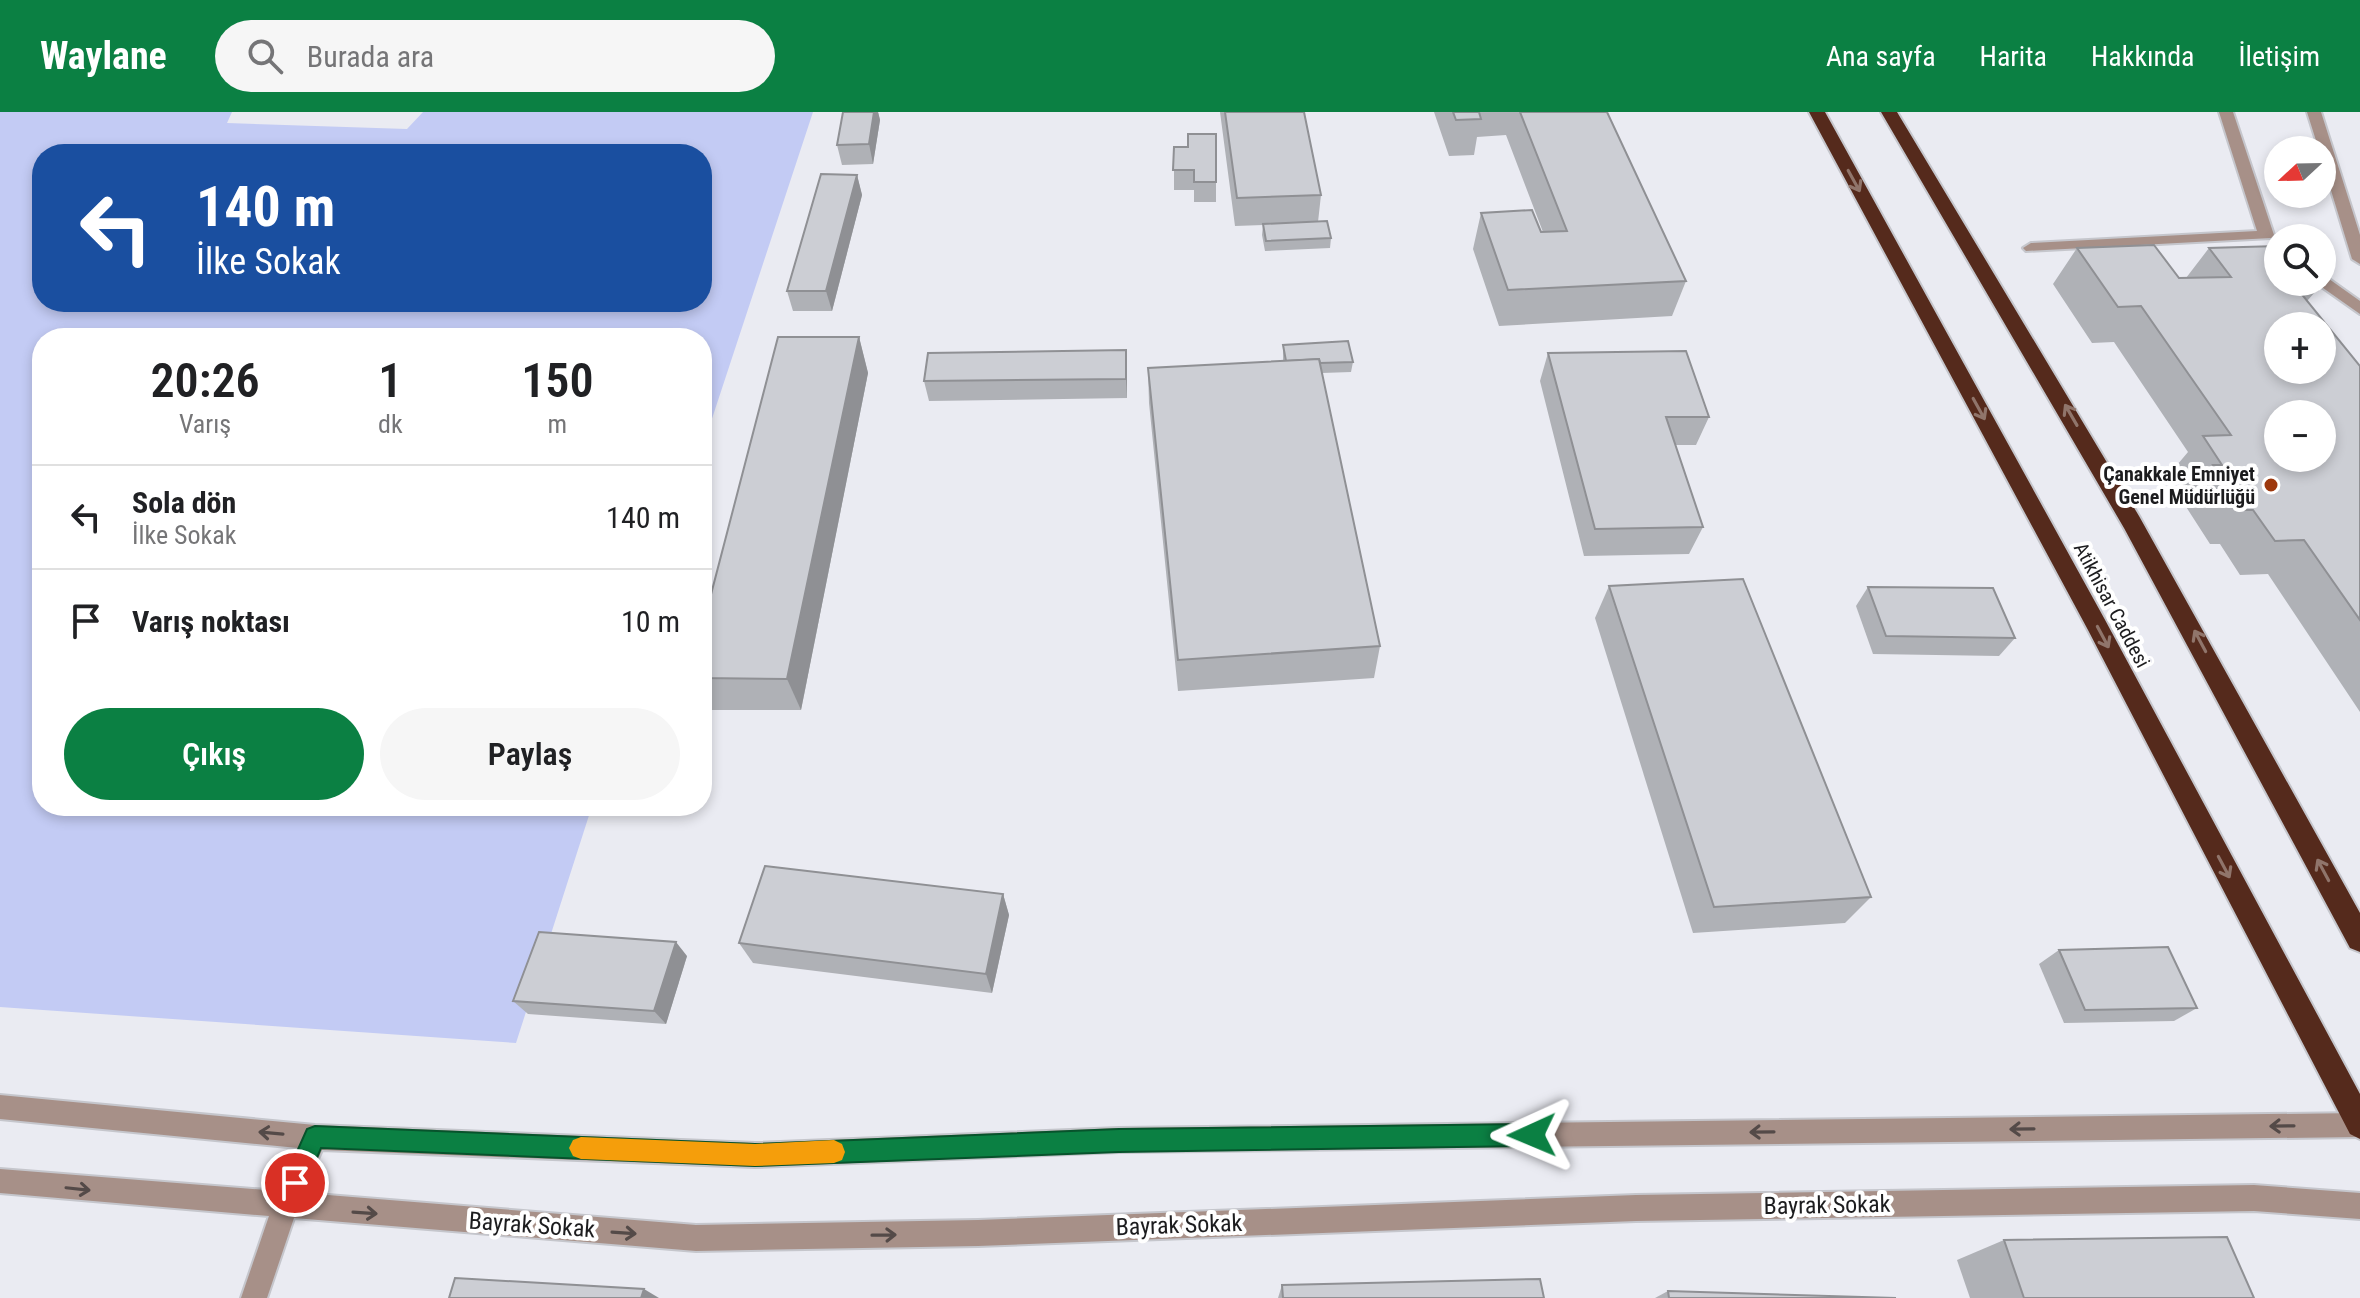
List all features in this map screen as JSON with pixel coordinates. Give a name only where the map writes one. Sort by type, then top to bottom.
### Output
[{"type":"highway","name":"Atikhisar Caddesi","points":[[1817,112],[2089,611],[2360,1124]]},
{"type":"highway","points":[[1889,112],[1987,270],[2189,621],[2360,939]]},
{"type":"street","points":[[2226,112],[2266,224]]},
{"type":"street","points":[[2314,112],[2360,259]]},
{"type":"street","points":[[2031,248],[2264,240]]},
{"type":"street","points":[[2336,290],[2360,309]]},
{"type":"street","points":[[0,1107],[315,1137],[755,1155],[1119,1140],[2360,1124]]},
{"type":"street","points":[[254,1298],[285,1206],[315,1137]]},
{"type":"street","name":"Bayrak Sokak","points":[[0,1181],[696,1238],[978,1233],[1652,1207],[2254,1198],[2360,1206]]},
{"type":"shaded area","points":[[0,112],[232,112],[227,123],[407,129],[423,112],[813,112],[712,419],[712,328],[32,328],[32,816],[589,816],[516,1043],[0,1007]]},
{"type":"building","points":[[843,112],[874,112],[869,144],[837,145]]},
{"type":"building","points":[[1225,112],[1304,112],[1321,195],[1237,198]]},
{"type":"building","points":[[1453,112],[1479,112],[1481,119],[1456,120]]},
{"type":"building","points":[[1520,112],[1607,112],[1686,281],[1508,290],[1481,213],[1532,210],[1541,232],[1567,231]]},
{"type":"building","points":[[1188,134],[1216,134],[1216,182],[1194,182],[1194,170],[1173,170],[1174,147],[1188,147]]},
{"type":"building","points":[[821,174],[857,175],[826,291],[787,291]]},
{"type":"building","points":[[1327,221],[1331,238],[1266,241],[1263,224]]},
{"type":"building","points":[[2154,245],[2179,278],[2231,277],[2209,248],[2264,246],[2264,296],[2303,296],[2316,312],[2264,312],[2264,384],[2336,384],[2336,336],[2360,366],[2360,620],[2304,540],[2275,541],[2253,510],[2243,510],[2213,465],[2222,465],[2203,436],[2231,435],[2141,306],[2118,307],[2077,248]]},
{"type":"building","points":[[778,337],[859,337],[787,679],[712,678],[712,591]]},
{"type":"building","points":[[1348,341],[1353,362],[1320,363],[1319,359],[1286,361],[1283,345]]},
{"type":"building","points":[[1126,350],[1126,379],[924,381],[928,353]]},
{"type":"building","points":[[1686,351],[1709,417],[1666,417],[1703,527],[1595,529],[1548,353]]},
{"type":"building","points":[[1319,359],[1380,646],[1178,660],[1148,368]]},
{"type":"building","points":[[1743,579],[1871,897],[1714,907],[1609,586]]},
{"type":"building","points":[[1868,587],[1993,588],[2015,638],[1886,636]]},
{"type":"building","points":[[765,866],[1003,894],[986,974],[739,943]]},
{"type":"building","points":[[539,932],[676,942],[654,1011],[513,1001]]},
{"type":"building","points":[[2168,947],[2197,1008],[2085,1010],[2059,950]]},
{"type":"building","points":[[2227,1237],[2254,1298],[2024,1298],[2004,1240]]},
{"type":"building","points":[[455,1278],[644,1289],[641,1298],[449,1298]]},
{"type":"building","points":[[1540,1279],[1544,1298],[1283,1298],[1282,1285]]},
{"type":"building","points":[[1668,1291],[1896,1298],[1669,1298]]},
{"type":"slow traffic","points":[[581,1148],[755,1155],[834,1152]]},
{"type":"place","name":"Çanakkale Emniyet Genel Müdürlüğü","points":[[2271,485]]},
{"type":"route","points":[[295,1183],[315,1137],[755,1155],[1119,1140],[1532,1135]]}]
